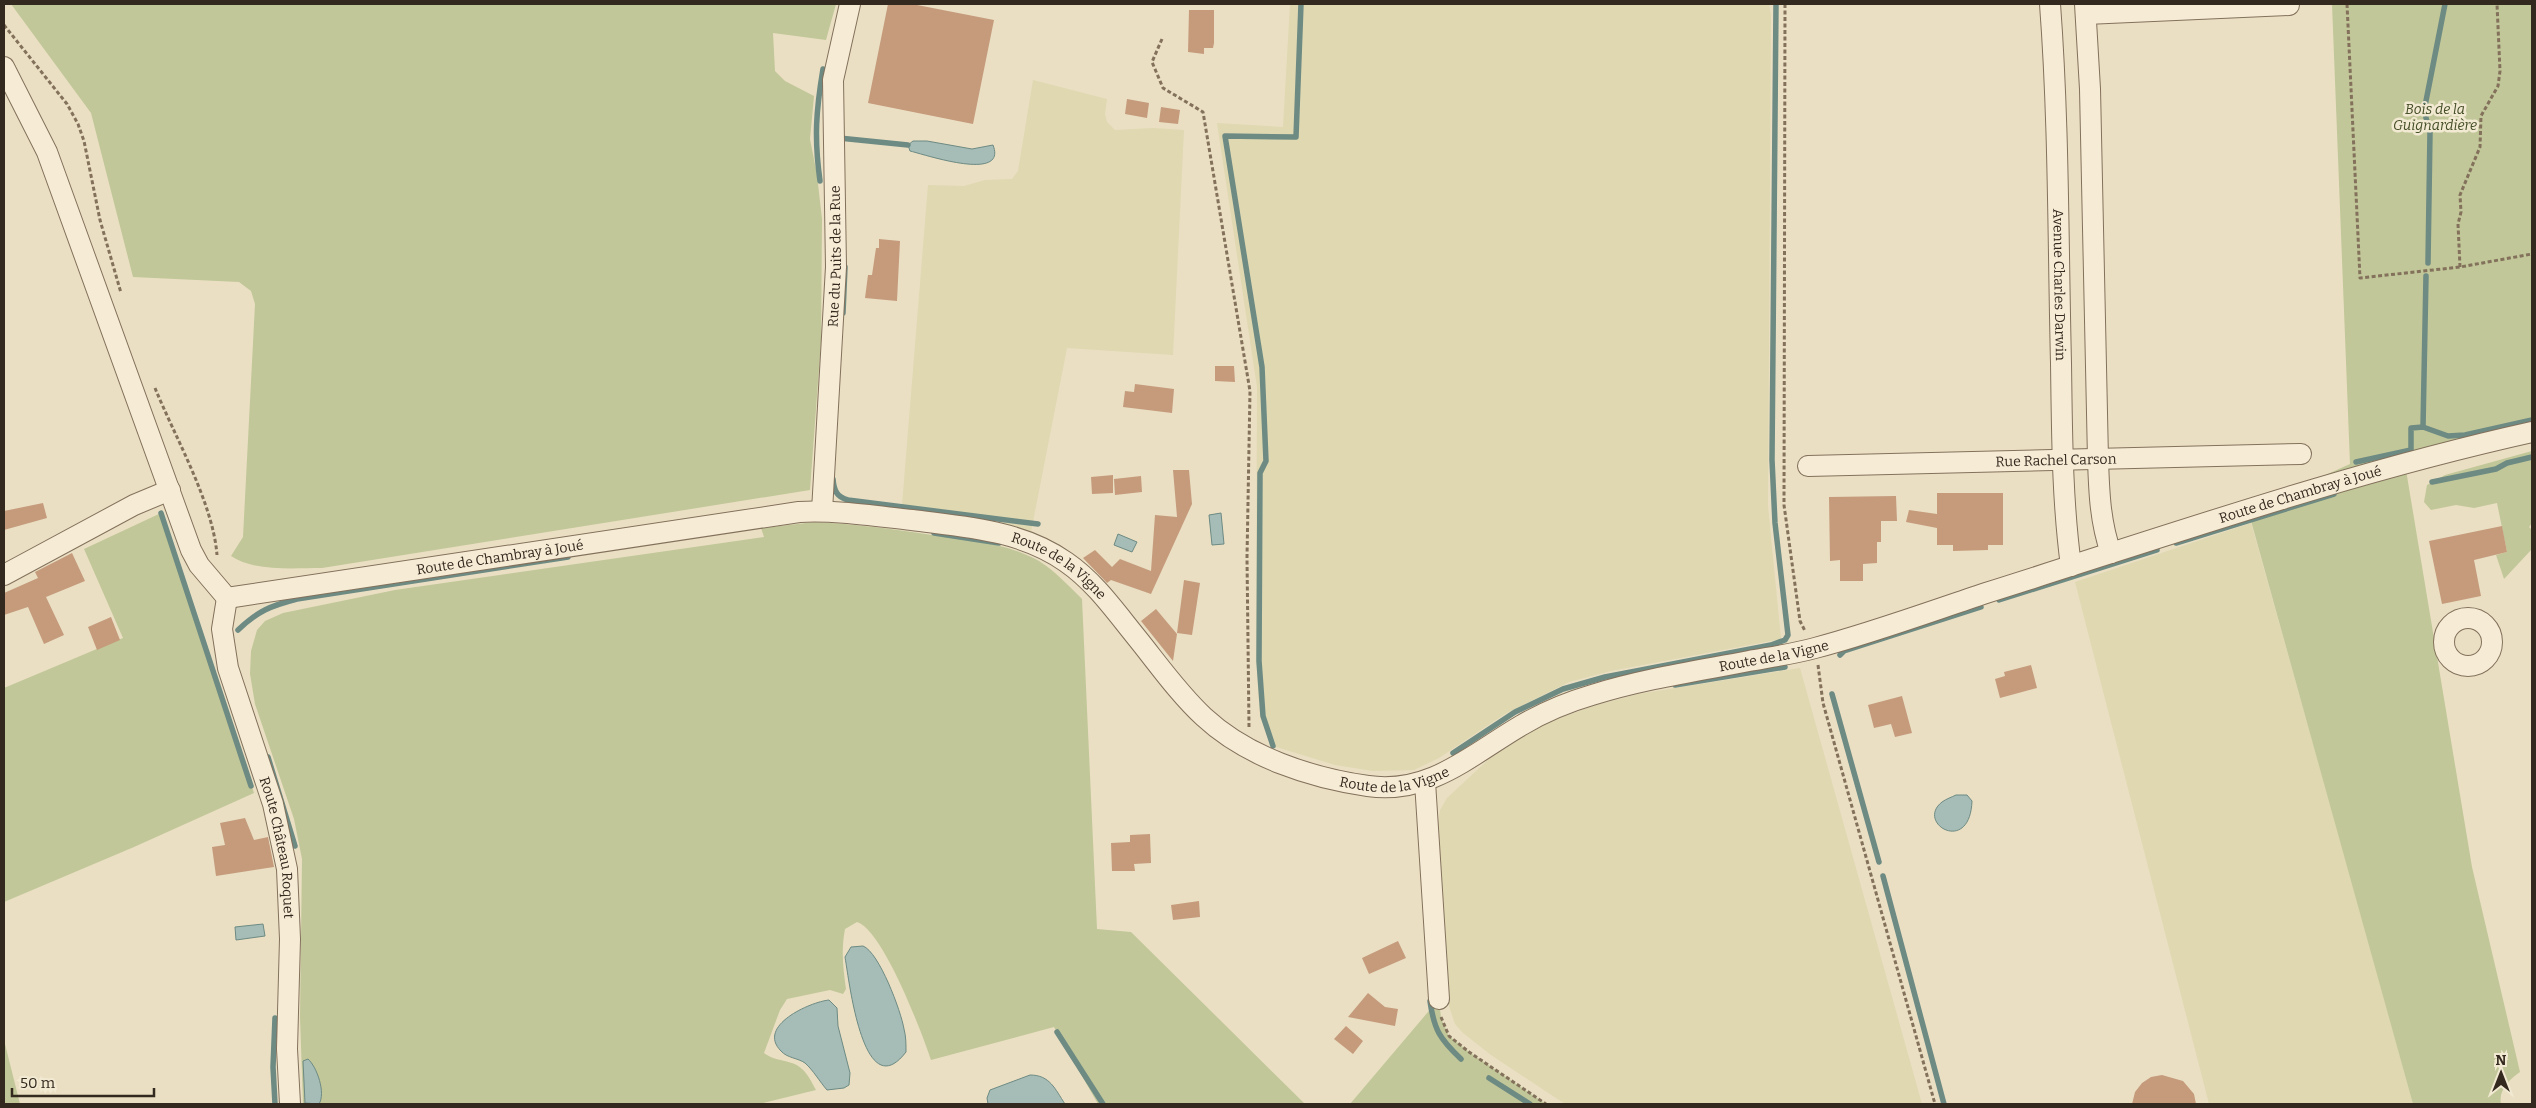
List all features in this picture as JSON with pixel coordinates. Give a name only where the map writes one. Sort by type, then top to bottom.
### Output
[{"type":"street","name":"Rue du Puits de la Rue","points":[[822,511],[836,267],[833,80],[850,4]]},
{"type":"street","name":"Avenue Charles Darwin","points":[[2050,4],[2057,169],[2063,460],[2067,536],[2071,566]]},
{"type":"street","points":[[2111,553],[2104,533],[2100,506],[2090,89],[2086,9],[2289,5]]},
{"type":"street","points":[[4,67],[47,152],[191,550],[199,565],[220,590]]},
{"type":"street","name":"Route de Chambray à Joué","points":[[2071,566],[2316,488],[2466,447],[2532,432]]},
{"type":"street","name":"Rue Rachel Carson","points":[[1808,466],[2301,454]]},
{"type":"street","points":[[4,574],[134,505],[170,490]]},
{"type":"street","name":"Route de la Vigne","points":[[774,515],[822,511],[964,527],[1020,538],[1042,547],[1080,573],[1105,598],[1203,717],[1227,736],[1249,750],[1308,772],[1368,786],[1407,787],[1425,782],[1467,761],[1546,712],[1585,697],[1667,676],[1812,649],[2071,566]]},
{"type":"street","name":"Route de Chambray à Joué","points":[[220,590],[774,515]]},
{"type":"street","name":"Route Château Roquet","points":[[220,590],[226,662],[273,804],[287,869],[290,939],[287,1049],[290,1104]]},
{"type":"street","points":[[1425,782],[1439,999]]},
{"type":"path","points":[[1785,4],[1784,505],[1800,621],[1819,670],[1823,703],[1935,1104]]},
{"type":"path","points":[[2347,4],[2360,278],[2460,267],[2532,254]]},
{"type":"path","points":[[2460,267],[2458,224],[2461,212],[2460,195],[2480,146],[2481,116],[2498,86],[2500,71],[2496,4]]},
{"type":"path","points":[[4,24],[67,104],[78,124],[84,140],[100,220],[121,294]]},
{"type":"path","points":[[1162,39],[1152,62],[1163,88],[1202,112],[1250,390],[1247,558],[1249,750]]},
{"type":"path","points":[[152,380],[190,465],[208,518],[217,552],[220,590]]},
{"type":"path","points":[[1439,999],[1441,1018],[1449,1036],[1546,1104]]},
{"type":"shaded area","points":[[1290,4],[1769,4],[1771,15],[1768,506],[1781,639],[1611,671],[1569,682],[1505,714],[1439,758],[1414,770],[1373,771],[1335,765],[1273,746],[1260,717],[1256,656],[1257,387],[1217,123],[1283,127]]},
{"type":"shaded area","points":[[1033,80],[1107,99],[1105,114],[1107,122],[1115,130],[1153,128],[1184,130],[1173,355],[1067,348],[1029,542],[905,520],[902,505],[928,185],[964,186],[985,180],[1012,179],[1018,171]]},
{"type":"shaded area","points":[[2251,523],[2413,1104],[2209,1104],[2075,582]]},
{"type":"shaded area","points":[[1800,668],[1922,1104],[1565,1104],[1491,1055],[1463,1033],[1455,1024],[1449,1006],[1437,829],[1440,810],[1447,798],[1489,759],[1526,734],[1551,721],[1593,706],[1638,694]]},
{"type":"green space","points":[[11,4],[836,4],[826,40],[773,33],[775,71],[785,81],[814,96],[810,139],[817,175],[822,219],[821,341],[810,490],[322,568],[263,567],[251,565],[231,556],[243,537],[255,304],[251,291],[239,282],[133,277],[91,113]]},
{"type":"green space","name":"Bois de la Guignardière","points":[[2332,4],[2532,4],[2532,432],[2405,464],[2472,867],[2520,1072],[2503,1090],[2501,1104],[2413,1104],[2248,510],[2350,464]]},
{"type":"green space","points":[[2532,451],[2532,523],[2529,527],[2532,530],[2532,549],[2504,579],[2496,555],[2507,552],[2497,503],[2474,508],[2456,505],[2431,510],[2424,502],[2427,485],[2445,475]]},
{"type":"green space","points":[[161,513],[254,793],[134,847],[4,902],[4,688],[123,638],[84,549]]},
{"type":"green space","points":[[815,522],[888,529],[1001,546],[1039,561],[1056,574],[1082,599],[1097,929],[1131,932],[1305,1104],[1098,1104],[1054,1027],[931,1060],[910,1007],[889,962],[867,929],[857,922],[845,929],[843,959],[846,989],[843,994],[830,990],[787,999],[780,1010],[764,1053],[798,1066],[806,1073],[816,1090],[759,1104],[303,1104],[300,1017],[302,859],[294,819],[255,704],[250,674],[251,651],[257,630],[265,621],[283,613],[395,590],[764,537],[761,528]]},
{"type":"green space","points":[[1439,999],[1441,1018],[1449,1036],[1469,1052],[1546,1104],[1350,1104]]},
{"type":"green space","points":[[4,1040],[20,1104],[4,1104]]},
{"type":"water","points":[[913,141],[927,141],[972,149],[993,145],[994,156],[988,162],[977,164],[962,163],[910,151],[908,145]]},
{"type":"water","points":[[1221,513],[1224,544],[1212,545],[1209,515]]},
{"type":"water","points":[[1118,534],[1137,542],[1132,552],[1114,545]]},
{"type":"water","points":[[1956,795],[1967,795],[1972,801],[1969,818],[1963,827],[1955,831],[1946,830],[1939,825],[1935,818],[1935,810],[1942,802]]},
{"type":"water","points":[[263,924],[265,936],[236,940],[235,927]]},
{"type":"water","points":[[863,946],[876,959],[882,970],[894,996],[902,1021],[906,1052],[891,1065],[879,1064],[869,1052],[861,1034],[855,1011],[845,957],[851,947]]},
{"type":"water","points":[[829,1000],[837,1008],[838,1026],[850,1073],[849,1085],[844,1088],[827,1090],[805,1063],[781,1051],[775,1042],[775,1033],[780,1024],[799,1010]]},
{"type":"water","points":[[308,1059],[320,1080],[322,1093],[319,1104],[305,1103],[303,1061]]},
{"type":"water","points":[[1030,1075],[1047,1080],[1055,1088],[1065,1104],[988,1104],[987,1098],[990,1090]]},
{"type":"building","points":[[888,4],[912,4],[994,20],[973,124],[868,103]]},
{"type":"building","points":[[1189,10],[1214,10],[1213,48],[1204,48],[1204,54],[1188,52]]},
{"type":"building","points":[[1127,99],[1149,103],[1147,118],[1125,114]]},
{"type":"building","points":[[1161,107],[1180,110],[1178,124],[1159,122]]},
{"type":"building","points":[[879,239],[900,241],[897,301],[865,298],[868,275],[872,275],[876,248],[879,248]]},
{"type":"building","points":[[1215,366],[1234,366],[1235,382],[1215,381]]},
{"type":"building","points":[[1135,384],[1174,389],[1172,413],[1123,407],[1125,391],[1134,392]]},
{"type":"building","points":[[1173,470],[1189,470],[1192,504],[1151,594],[1111,580],[1107,583],[1083,558],[1095,550],[1112,567],[1120,559],[1151,571],[1155,515],[1177,517]]},
{"type":"building","points":[[1113,475],[1113,493],[1092,494],[1091,477]]},
{"type":"building","points":[[1141,476],[1142,492],[1115,495],[1114,479]]},
{"type":"building","points":[[1937,493],[2003,493],[2003,545],[1988,545],[1988,550],[1953,551],[1953,545],[1937,545],[1937,528],[1906,522],[1909,510],[1937,514]]},
{"type":"building","points":[[1896,496],[1897,521],[1881,521],[1881,542],[1877,542],[1877,563],[1863,564],[1863,581],[1840,581],[1840,560],[1830,561],[1829,497]]},
{"type":"building","points":[[43,503],[47,518],[4,530],[4,511]]},
{"type":"building","points":[[2502,526],[2507,552],[2474,560],[2481,596],[2442,604],[2429,541]]},
{"type":"building","points":[[72,553],[85,581],[46,597],[64,635],[44,644],[28,607],[4,615],[4,593],[38,578],[35,572]]},
{"type":"building","points":[[1184,580],[1200,583],[1192,635],[1177,633]]},
{"type":"building","points":[[1156,609],[1177,634],[1173,661],[1141,621]]},
{"type":"building","points":[[111,617],[120,640],[97,650],[88,627]]},
{"type":"building","points":[[2031,665],[2037,688],[2000,698],[1995,679],[2005,676],[2004,672]]},
{"type":"building","points":[[1902,696],[1912,733],[1895,737],[1891,724],[1874,728],[1868,705]]},
{"type":"building","points":[[245,818],[254,840],[268,837],[274,867],[216,876],[212,847],[225,845],[220,823]]},
{"type":"building","points":[[1150,834],[1151,863],[1134,864],[1135,871],[1112,871],[1111,843],[1130,842],[1130,835]]},
{"type":"building","points":[[1199,901],[1200,917],[1173,920],[1171,905]]},
{"type":"building","points":[[1398,941],[1406,958],[1369,974],[1362,958]]},
{"type":"building","points":[[1368,993],[1385,1007],[1398,1009],[1395,1026],[1348,1017]]},
{"type":"building","points":[[1346,1026],[1363,1041],[1353,1054],[1334,1039]]},
{"type":"building","points":[[2162,1075],[2183,1081],[2194,1094],[2196,1104],[2132,1104],[2135,1092],[2142,1083],[2151,1077]]},
{"type":"waterway","points":[[1273,746],[1263,716],[1259,661],[1260,473],[1266,461],[1262,367],[1225,136],[1296,137],[1301,4]]},
{"type":"waterway","points":[[1453,753],[1515,712],[1563,689],[1605,677],[1771,645],[1785,640],[1788,635],[1775,523],[1772,460],[1776,4]]},
{"type":"waterway","points":[[2428,263],[2430,132],[2425,106],[2445,4]]},
{"type":"waterway","points":[[820,181],[817,125],[823,69]]},
{"type":"waterway","points":[[839,138],[908,145]]},
{"type":"waterway","points":[[843,313],[845,267]]},
{"type":"waterway","points":[[2356,462],[2411,450],[2411,428],[2423,427],[2426,276]]},
{"type":"waterway","points":[[2423,427],[2448,436],[2465,435],[2532,420]]},
{"type":"waterway","points":[[2432,482],[2496,469],[2507,463],[2532,457]]},
{"type":"waterway","points":[[833,479],[837,493],[848,500],[1038,524]]},
{"type":"waterway","points":[[2176,543],[2334,494]]},
{"type":"waterway","points":[[161,513],[251,786]]},
{"type":"waterway","points":[[934,533],[999,543]]},
{"type":"waterway","points":[[1999,600],[2157,550]]},
{"type":"waterway","points":[[238,630],[265,610],[297,599],[568,557]]},
{"type":"waterway","points":[[1840,655],[1844,651],[1981,607]]},
{"type":"waterway","points":[[1675,685],[1785,667]]},
{"type":"waterway","points":[[1832,694],[1879,862]]},
{"type":"waterway","points":[[268,757],[295,846]]},
{"type":"waterway","points":[[1883,876],[1944,1104]]},
{"type":"waterway","points":[[1430,1001],[1439,1033],[1448,1046],[1461,1059]]},
{"type":"waterway","points":[[275,1018],[273,1067],[275,1104]]},
{"type":"waterway","points":[[1057,1032],[1103,1104]]},
{"type":"waterway","points":[[1489,1078],[1530,1104]]}]
